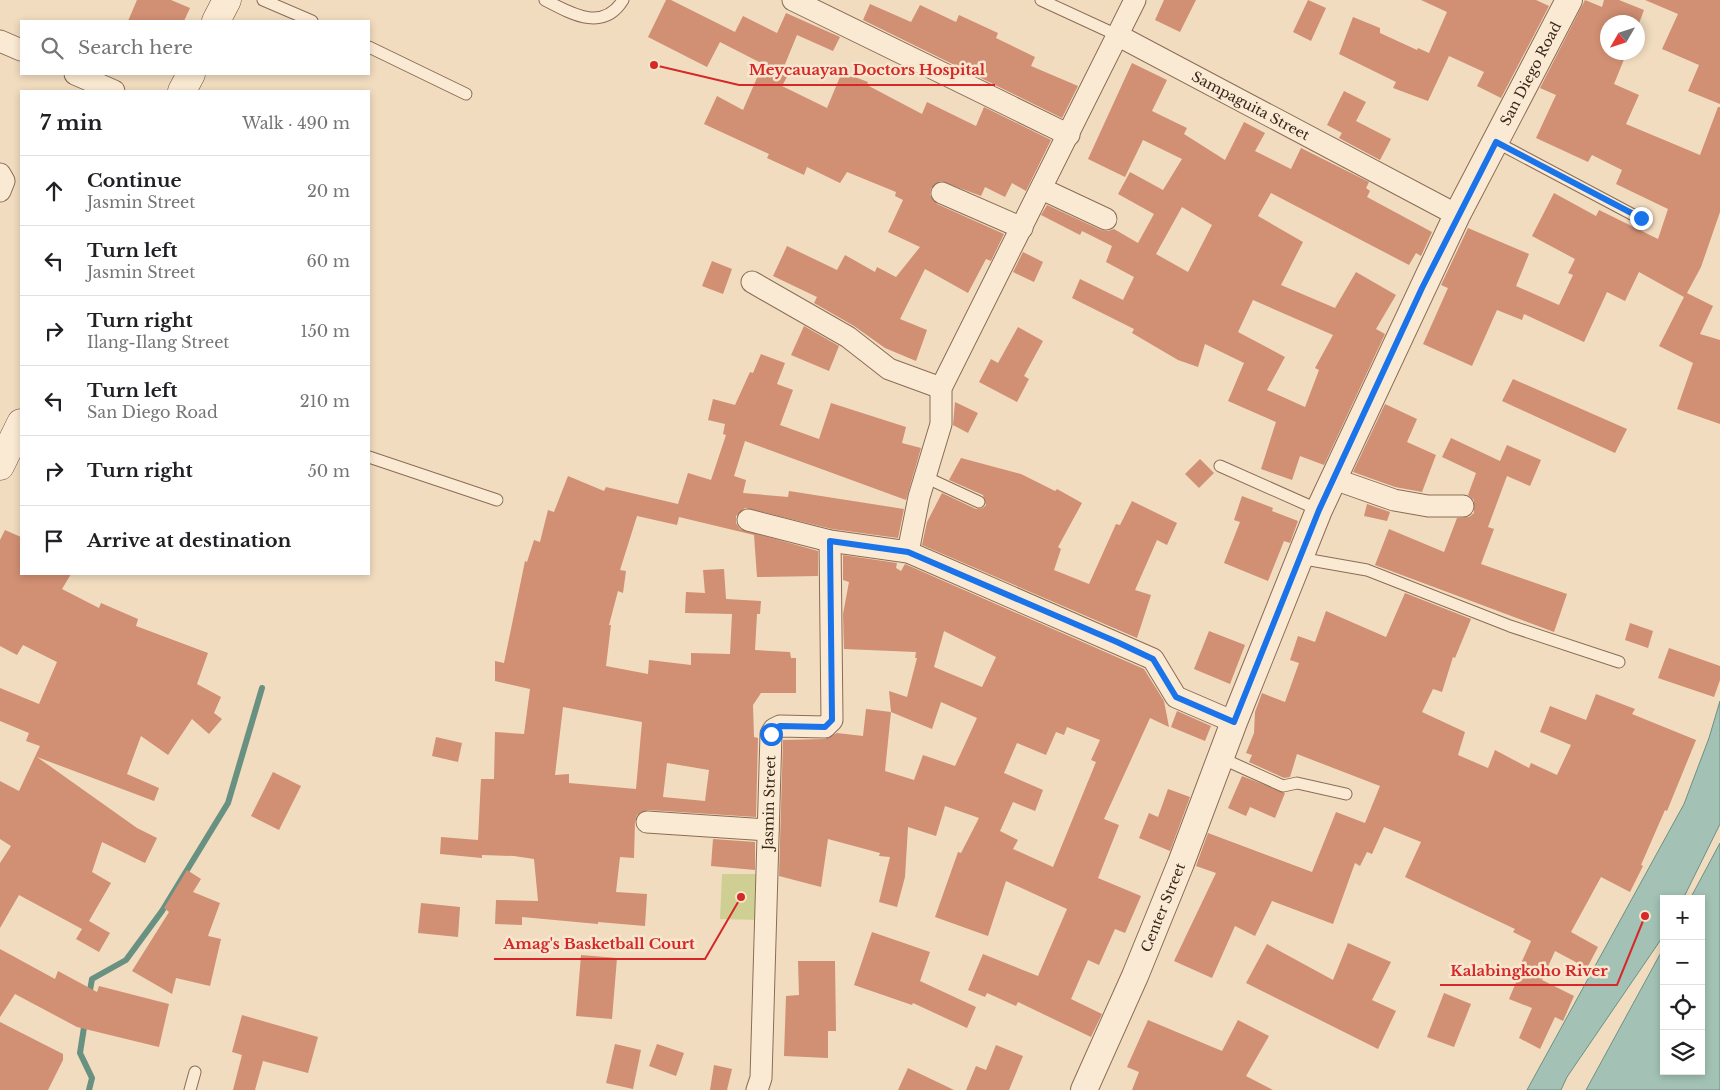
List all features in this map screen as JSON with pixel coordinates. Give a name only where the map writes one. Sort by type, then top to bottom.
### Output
[{"type":"main road","points":[[216,20],[226,0]]},
{"type":"main road","points":[[183,90],[190,75]]},
{"type":"main road","points":[[0,466],[20,425]]},
{"type":"street","points":[[793,0],[1069,135]]},
{"type":"street","points":[[908,552],[925,477],[941,424],[941,388],[1119,36],[1135,0]]},
{"type":"street","name":"San Diego Road","points":[[1234,722],[1319,510],[1457,215],[1569,0]]},
{"type":"street","name":"Sampaguita Street","points":[[1119,36],[1457,215]]},
{"type":"street","points":[[0,41],[20,50]]},
{"type":"street","points":[[77,75],[112,90]]},
{"type":"street","points":[[0,174],[4,182],[0,190]]},
{"type":"street","points":[[1042,189],[1106,219]]},
{"type":"street","points":[[942,193],[1022,228]]},
{"type":"street","points":[[752,282],[848,337],[888,369],[941,388]]},
{"type":"street","points":[[1334,479],[1394,500],[1428,506],[1463,506]]},
{"type":"street","points":[[748,520],[830,541],[908,552],[1153,659],[1176,697],[1234,722]]},
{"type":"street","name":"Jasmin Street","points":[[757,1090],[761,1078],[771,734],[774,729],[780,726],[825,727],[832,720],[830,541]]},
{"type":"street","name":"Center Street","points":[[1084,1090],[1182,864],[1234,722]]},
{"type":"street","points":[[647,822],[768,830]]},
{"type":"lane","points":[[263,0],[310,20]]},
{"type":"lane","points":[[545,0],[575,16],[597,19],[618,7],[623,0]]},
{"type":"lane","name":"Sampaguita Street","points":[[1041,0],[1119,36]]},
{"type":"lane","points":[[370,47],[466,94]]},
{"type":"lane","points":[[1496,142],[1641,218]]},
{"type":"lane","points":[[370,457],[497,500]]},
{"type":"lane","points":[[1220,466],[1319,510]]},
{"type":"lane","points":[[925,477],[979,502]]},
{"type":"lane","points":[[1299,558],[1367,570],[1510,626],[1619,662]]},
{"type":"lane","points":[[1220,758],[1283,786],[1297,783],[1346,794]]},
{"type":"lane","points":[[190,1090],[195,1072]]},
{"type":"green space","points":[[722,874],[763,874],[761,920],[720,919]]},
{"type":"shaded area","points":[[1720,701],[1720,824],[1685,895],[1660,895],[1660,941],[1567,1077],[1561,1090],[1527,1090],[1684,804],[1709,738]]},
{"type":"shaded area","points":[[1720,843],[1720,1090],[1586,1090],[1660,954],[1660,1075],[1705,1075],[1705,895],[1692,895]]},
{"type":"building","points":[[137,0],[171,0],[190,8],[184,20],[128,20]]},
{"type":"building","points":[[666,0],[671,0],[735,32],[743,16],[777,33],[786,13],[840,37],[833,51],[797,35],[781,74],[787,77],[782,86],[827,108],[842,72],[868,82],[867,85],[922,114],[927,102],[976,126],[984,107],[1051,140],[1026,191],[1012,183],[1005,197],[985,187],[981,196],[941,181],[931,188],[930,195],[937,204],[1004,234],[991,261],[986,259],[968,293],[925,269],[900,319],[927,330],[916,361],[885,348],[854,326],[814,303],[817,297],[773,276],[787,246],[837,270],[845,255],[875,272],[877,267],[896,277],[920,247],[888,232],[903,200],[895,196],[896,192],[847,172],[840,183],[807,167],[804,175],[767,158],[769,154],[704,124],[717,96],[743,110],[763,64],[720,42],[707,67],[648,37]]},
{"type":"building","points":[[1164,0],[1196,0],[1180,32],[1155,20]]},
{"type":"building","points":[[1308,0],[1326,8],[1311,41],[1293,32]]},
{"type":"building","points":[[1421,0],[1536,0],[1549,6],[1501,98],[1477,86],[1484,72],[1449,56],[1428,101],[1393,88],[1396,82],[1339,54],[1353,17],[1380,28],[1380,33],[1417,50],[1418,48],[1429,53],[1447,12]]},
{"type":"building","points":[[1585,0],[1602,7],[1604,0],[1619,0],[1644,10],[1642,15],[1600,15],[1600,60],[1624,60],[1614,84],[1639,95],[1626,124],[1700,155],[1718,107],[1720,107],[1720,212],[1701,267],[1687,293],[1713,306],[1700,334],[1720,340],[1720,424],[1677,409],[1693,363],[1659,346],[1684,297],[1639,272],[1625,301],[1607,292],[1584,342],[1524,314],[1522,320],[1497,310],[1472,366],[1423,344],[1448,288],[1441,285],[1468,228],[1529,254],[1516,286],[1559,305],[1573,275],[1568,273],[1575,259],[1532,236],[1554,193],[1596,216],[1599,210],[1658,239],[1668,209],[1616,184],[1622,170],[1592,155],[1588,162],[1536,138],[1556,95],[1540,88]]},
{"type":"building","points":[[1645,0],[1720,0],[1720,104],[1688,91],[1699,65],[1662,49],[1678,14]]},
{"type":"building","points":[[870,4],[911,22],[920,5],[956,22],[959,15],[998,33],[996,38],[1035,57],[1031,66],[1078,86],[1062,118],[863,20]]},
{"type":"building","points":[[1132,63],[1167,80],[1152,111],[1187,128],[1184,134],[1225,160],[1244,122],[1265,133],[1255,151],[1291,169],[1301,148],[1369,182],[1366,188],[1370,191],[1367,197],[1432,232],[1421,256],[1416,253],[1409,265],[1271,193],[1258,216],[1303,242],[1281,285],[1335,308],[1356,272],[1396,295],[1376,329],[1385,334],[1324,465],[1300,456],[1292,480],[1261,469],[1276,422],[1228,401],[1244,363],[1205,344],[1198,367],[1178,360],[1132,333],[1134,329],[1072,298],[1080,279],[1123,300],[1134,277],[1106,262],[1112,246],[1082,231],[1080,235],[1041,215],[1047,205],[1101,230],[1108,231],[1114,229],[1138,243],[1154,214],[1118,194],[1130,172],[1163,190],[1182,159],[1143,140],[1125,177],[1088,159]],"holes":[[[1182,207],[1212,225],[1188,272],[1156,254]],[[1253,300],[1333,335],[1315,368],[1319,370],[1305,407],[1267,390],[1285,357],[1238,332]]]},
{"type":"building","points":[[1344,91],[1366,102],[1356,121],[1391,139],[1380,160],[1339,138],[1342,133],[1327,125]]},
{"type":"building","points":[[1023,252],[1043,262],[1034,282],[1013,272]]},
{"type":"building","points":[[712,261],[732,269],[723,294],[702,286]]},
{"type":"building","points":[[804,326],[839,346],[829,371],[791,355]]},
{"type":"building","points":[[1018,327],[1043,341],[1024,376],[1029,379],[1017,402],[979,382],[991,359],[998,363]]},
{"type":"building","points":[[761,354],[785,363],[777,384],[793,390],[780,425],[819,439],[831,403],[906,427],[902,443],[921,448],[906,500],[745,441],[734,476],[746,480],[743,493],[788,497],[789,491],[904,509],[898,538],[832,529],[745,508],[736,516],[736,523],[740,529],[818,551],[818,576],[757,577],[754,535],[679,517],[677,525],[637,516],[620,570],[626,571],[623,593],[618,591],[609,625],[611,625],[606,666],[648,674],[649,660],[691,665],[691,653],[730,654],[732,614],[685,613],[686,592],[705,593],[703,570],[724,569],[726,599],[761,601],[760,614],[757,614],[755,650],[790,652],[791,658],[796,658],[796,693],[761,693],[753,705],[754,737],[758,738],[756,817],[648,810],[637,815],[635,821],[634,858],[620,857],[616,892],[647,894],[645,926],[522,917],[522,925],[495,924],[496,900],[538,901],[534,859],[514,856],[482,855],[482,858],[440,854],[441,837],[478,840],[481,779],[494,779],[495,732],[524,734],[530,689],[495,681],[495,661],[504,663],[525,561],[527,562],[534,540],[540,542],[548,510],[554,512],[568,476],[604,491],[606,487],[678,504],[688,473],[711,480],[726,435],[723,434],[725,424],[708,420],[713,399],[735,405],[750,372],[753,373]],"holes":[[[563,707],[642,722],[636,789],[569,783],[569,774],[555,775]],[[667,763],[709,770],[705,801],[663,797]]]},
{"type":"building","points":[[1513,379],[1627,429],[1615,453],[1502,401]]},
{"type":"building","points":[[955,402],[978,413],[968,433],[953,425]]},
{"type":"building","points":[[1385,404],[1417,419],[1407,442],[1436,455],[1422,492],[1395,487],[1353,472]]},
{"type":"building","points":[[1451,438],[1500,461],[1507,445],[1541,460],[1530,486],[1507,476],[1488,527],[1494,529],[1481,564],[1567,594],[1554,632],[1375,565],[1389,529],[1444,552],[1457,518],[1469,517],[1474,513],[1474,500],[1468,495],[1476,473],[1442,457]]},
{"type":"building","points":[[961,458],[1021,474],[1055,491],[1057,489],[1082,503],[1058,547],[1061,549],[1054,570],[1089,584],[1116,524],[1120,525],[1132,501],[1177,523],[1167,545],[1157,540],[1135,590],[1151,595],[1137,638],[922,545],[927,522],[942,493],[976,509],[983,508],[986,505],[983,495],[949,480]]},
{"type":"building","points":[[1200,459],[1214,473],[1199,488],[1185,474]]},
{"type":"building","points":[[1242,496],[1273,508],[1272,511],[1298,521],[1290,543],[1284,541],[1268,581],[1224,563],[1240,522],[1234,520]]},
{"type":"building","points":[[1367,504],[1390,512],[1387,521],[1364,516]]},
{"type":"building","points":[[5,530],[20,537],[20,575],[70,575],[62,589],[99,608],[101,603],[138,619],[136,626],[208,653],[197,684],[221,697],[214,713],[222,719],[209,734],[192,719],[168,755],[141,736],[127,774],[159,788],[154,801],[37,757],[137,828],[157,838],[145,863],[102,842],[92,872],[111,883],[89,921],[110,933],[99,952],[76,939],[82,929],[19,895],[0,928],[0,863],[11,846],[0,839],[0,781],[19,791],[40,746],[26,741],[29,733],[0,721],[0,688],[39,704],[57,662],[23,645],[17,655],[0,646],[0,540]]},
{"type":"building","points":[[843,555],[897,563],[896,568],[901,571],[905,564],[1144,669],[1164,701],[1169,727],[1150,718],[1104,819],[1119,825],[1098,878],[1141,896],[1125,933],[1115,929],[1099,965],[1088,960],[1071,999],[1102,1014],[1091,1037],[1018,1002],[1016,1006],[987,993],[985,997],[968,990],[983,954],[1038,976],[1067,909],[1006,881],[988,936],[935,917],[958,852],[961,853],[979,818],[945,806],[936,836],[908,827],[905,877],[897,907],[879,902],[890,857],[879,856],[880,853],[828,839],[821,887],[779,876],[783,740],[825,739],[837,733],[863,736],[866,709],[891,712],[889,691],[907,697],[917,658],[915,658],[916,652],[844,649],[843,614],[849,582],[843,580]],"holes":[[[944,631],[996,657],[982,687],[934,667]],[[941,702],[977,718],[955,766],[923,755],[914,780],[885,771],[891,712],[932,729]],[[1067,727],[1100,740],[1091,760],[1096,762],[1053,867],[1013,849],[1018,840],[1000,831],[1013,802],[1035,811],[1043,790],[1004,773],[1017,743],[1046,755],[1056,732],[1064,735]]]},
{"type":"building","points":[[1405,593],[1471,619],[1455,658],[1453,657],[1442,692],[1433,689],[1422,712],[1465,732],[1458,755],[1488,768],[1495,750],[1529,768],[1531,763],[1557,775],[1571,745],[1540,732],[1550,706],[1586,720],[1596,694],[1635,709],[1632,714],[1696,740],[1667,811],[1665,810],[1641,865],[1643,866],[1630,892],[1601,877],[1571,932],[1598,947],[1587,968],[1555,951],[1542,980],[1574,996],[1563,1021],[1555,1017],[1540,1049],[1519,1038],[1532,1008],[1509,999],[1517,980],[1514,979],[1531,941],[1513,932],[1515,929],[1405,877],[1421,842],[1384,827],[1372,854],[1367,852],[1360,866],[1355,863],[1333,924],[1272,901],[1255,936],[1235,926],[1212,978],[1174,961],[1216,873],[1196,866],[1208,833],[1312,872],[1336,812],[1365,823],[1380,786],[1297,754],[1290,777],[1284,778],[1249,762],[1252,755],[1246,753],[1254,733],[1255,712],[1262,693],[1285,702],[1299,663],[1290,660],[1298,636],[1315,642],[1326,611],[1386,637]]},
{"type":"building","points":[[1630,623],[1653,631],[1648,648],[1625,640]]},
{"type":"building","points":[[1209,631],[1245,645],[1230,684],[1194,669]]},
{"type":"building","points":[[1669,648],[1720,666],[1720,680],[1714,697],[1658,678]]},
{"type":"building","points":[[1177,711],[1211,726],[1205,741],[1171,727]]},
{"type":"building","points":[[436,737],[462,743],[458,762],[432,756]]},
{"type":"building","points":[[273,772],[301,786],[279,830],[251,816]]},
{"type":"building","points":[[1242,776],[1285,793],[1275,818],[1250,807],[1246,816],[1228,808]]},
{"type":"building","points":[[1168,789],[1190,797],[1170,851],[1139,838],[1149,813],[1158,817]]},
{"type":"building","points":[[713,839],[755,842],[755,870],[711,866]]},
{"type":"building","points":[[187,870],[201,879],[193,892],[220,903],[208,936],[221,939],[210,986],[176,978],[172,994],[132,971],[169,912],[164,908]]},
{"type":"building","points":[[421,903],[460,907],[458,937],[418,933]]},
{"type":"building","points":[[872,932],[930,952],[920,981],[976,1007],[967,1028],[913,1003],[912,1005],[854,985]]},
{"type":"building","points":[[1348,943],[1391,962],[1372,1000],[1396,1011],[1378,1049],[1246,983],[1267,944],[1333,980]]},
{"type":"building","points":[[0,949],[55,979],[58,971],[97,992],[99,986],[169,1004],[159,1047],[77,1027],[15,994],[0,1017]]},
{"type":"building","points":[[581,955],[617,958],[612,1019],[576,1016]]},
{"type":"building","points":[[798,961],[835,961],[836,1031],[828,1031],[828,1058],[784,1056],[786,996],[799,995]]},
{"type":"building","points":[[1444,993],[1471,1004],[1454,1047],[1427,1037]]},
{"type":"building","points":[[242,1015],[318,1037],[308,1073],[263,1061],[255,1090],[233,1090],[242,1055],[232,1052]]},
{"type":"building","points":[[1148,1020],[1222,1051],[1238,1020],[1269,1036],[1246,1076],[1273,1090],[1132,1090],[1139,1072],[1127,1067]]},
{"type":"building","points":[[0,1022],[63,1054],[63,1060],[48,1090],[0,1090]]},
{"type":"building","points":[[615,1044],[641,1050],[633,1089],[606,1083]]},
{"type":"building","points":[[657,1044],[684,1053],[676,1076],[649,1066]]},
{"type":"building","points":[[996,1045],[1023,1056],[1009,1090],[966,1090],[976,1066],[986,1070]]},
{"type":"building","points":[[714,1065],[732,1069],[727,1090],[710,1090]]},
{"type":"building","points":[[908,1068],[954,1090],[898,1090]]},
{"type":"waterway","points":[[89,996],[92,979],[126,960],[162,911],[228,803],[262,688]]},
{"type":"waterway","points":[[85,1021],[80,1053],[92,1078],[89,1090]]},
{"type":"place","name":"Meycauayan Doctors Hospital","points":[[654,65]]},
{"type":"place","name":"Amag's Basketball Court","points":[[741,897]]},
{"type":"place","name":"Kalabingkoho River","points":[[1645,916]]},
{"type":"route","points":[[771,734],[774,729],[780,726],[825,727],[832,720],[830,541],[908,552],[1117,642],[1153,659],[1176,697],[1234,722],[1309,532],[1457,215],[1496,142],[1641,218]]}]
